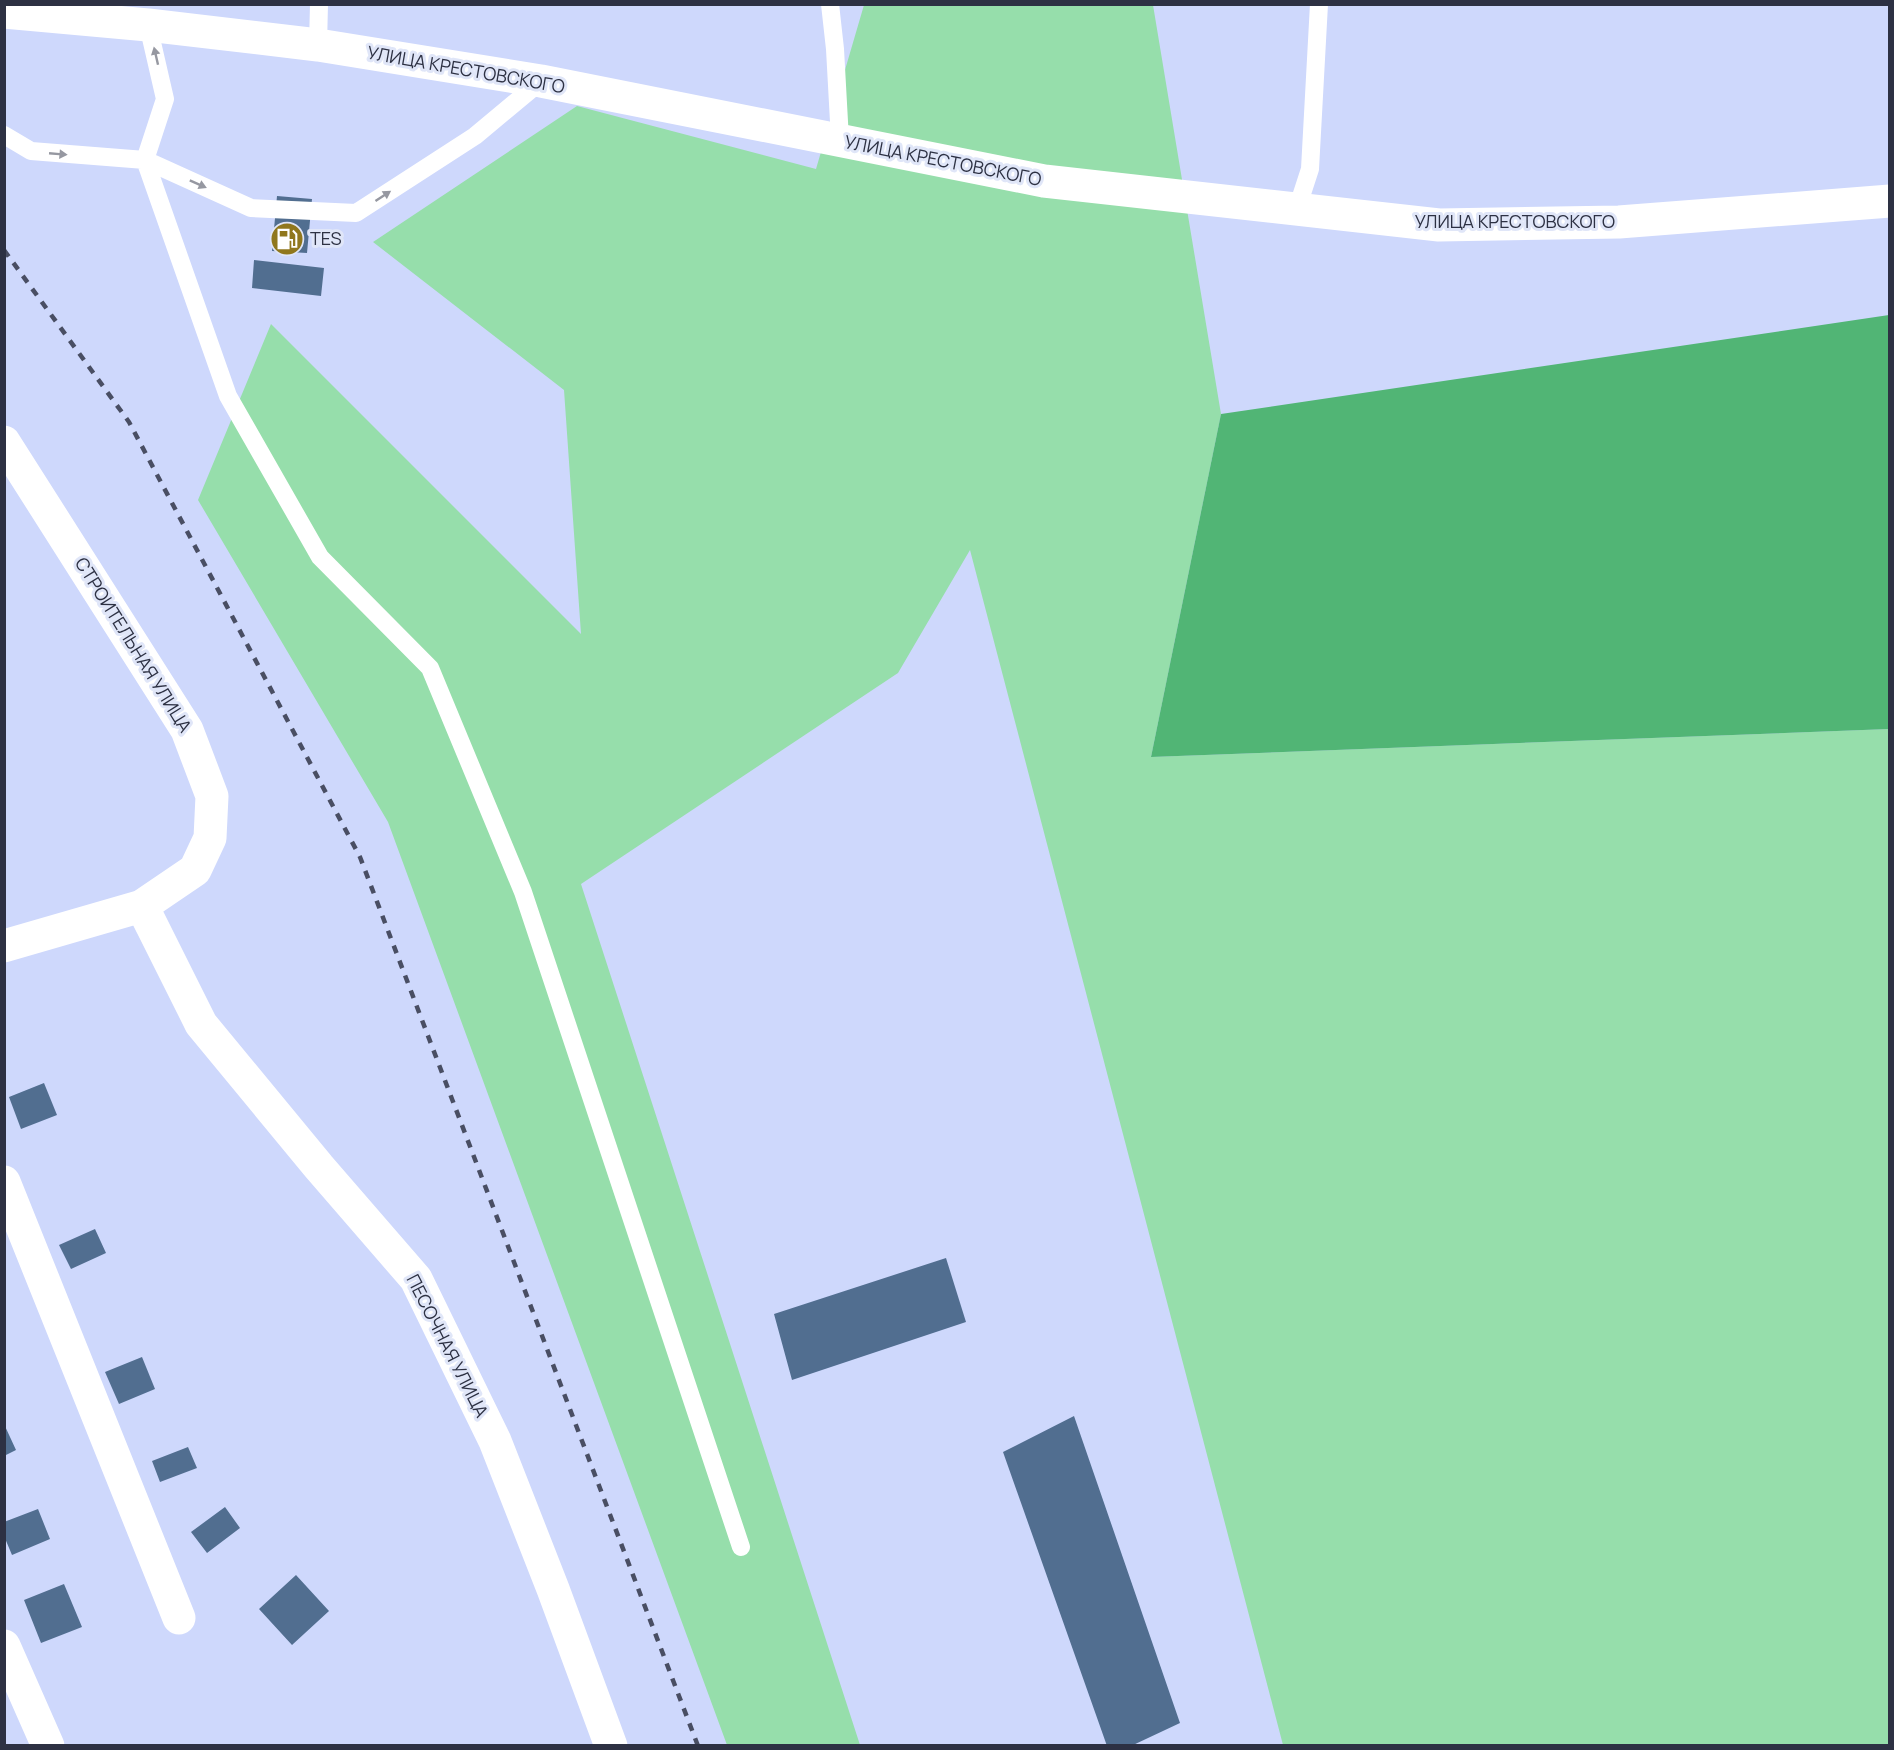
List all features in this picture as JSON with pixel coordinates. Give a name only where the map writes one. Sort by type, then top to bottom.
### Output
[{"type":"street","name":"УЛИЦА КРЕСТОВСКОГО","points":[[4,12],[148,25],[318,45],[541,81],[1044,181],[1439,225],[1619,222],[1890,201]]},
{"type":"street","name":"СТРОИТЕЛЬНАЯ УЛИЦА","points":[[4,442],[187,730],[212,796],[210,838],[195,870],[142,906],[4,946]]},
{"type":"street","name":"ПЕСОЧНАЯ УЛИЦА","points":[[142,906],[201,1024],[319,1167],[416,1279],[495,1441],[611,1746]]},
{"type":"street","points":[[4,1182],[179,1618]]},
{"type":"street","points":[[4,1646],[48,1746]]},
{"type":"lane","points":[[318,45],[319,4]]},
{"type":"lane","points":[[830,4],[836,49],[840,140]]},
{"type":"lane","points":[[1297,209],[1310,170],[1319,4]]},
{"type":"lane","points":[[148,25],[165,99],[145,160],[228,396],[320,557],[430,668],[523,892],[741,1547]]},
{"type":"lane","points":[[4,135],[31,151],[145,160],[251,208],[356,213],[475,136],[541,81]]},
{"type":"green space","points":[[864,5],[1153,5],[1221,414],[1151,757],[1889,729],[1889,1745],[1283,1745],[970,550],[898,673],[581,884],[860,1745],[727,1745],[388,822],[198,500],[271,324],[581,634],[564,390],[373,242],[577,106],[816,169]]},
{"type":"green space","points":[[1889,315],[1889,729],[1151,757],[1221,414]]},
{"type":"building","points":[[277,196],[312,199],[307,253],[272,251]]},
{"type":"building","points":[[254,260],[324,268],[321,296],[252,288]]},
{"type":"building","points":[[44,1083],[57,1115],[21,1129],[9,1097]]},
{"type":"building","points":[[95,1229],[106,1253],[71,1269],[59,1245]]},
{"type":"building","points":[[946,1258],[966,1322],[792,1380],[774,1314]]},
{"type":"building","points":[[142,1357],[155,1389],[119,1404],[105,1372]]},
{"type":"building","points":[[1074,1416],[1180,1723],[1131,1746],[1107,1746],[1003,1452]]},
{"type":"building","points":[[4,1424],[16,1450],[4,1456]]},
{"type":"building","points":[[188,1447],[197,1468],[160,1482],[152,1461]]},
{"type":"building","points":[[225,1507],[240,1528],[207,1553],[191,1532]]},
{"type":"building","points":[[38,1509],[50,1539],[12,1555],[4,1536],[4,1522]]},
{"type":"building","points":[[296,1575],[329,1611],[292,1645],[259,1609]]},
{"type":"building","points":[[64,1584],[82,1627],[41,1643],[24,1600]]},
{"type":"railway","points":[[4,250],[129,422],[360,857],[698,1746]]},
{"type":"place","name":"TES","points":[[287,239]]}]
